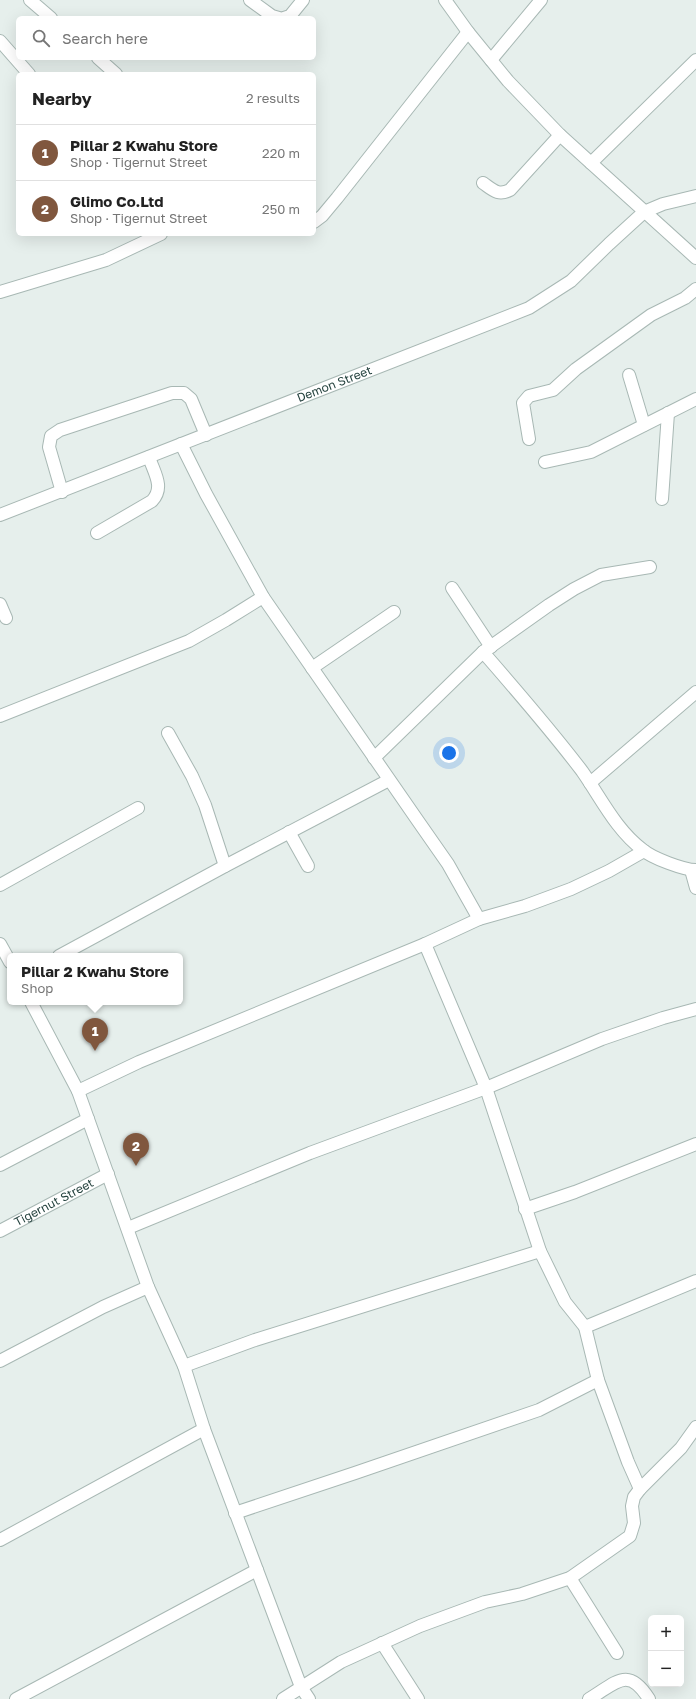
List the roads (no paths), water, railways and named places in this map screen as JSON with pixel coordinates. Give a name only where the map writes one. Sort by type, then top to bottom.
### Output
[{"type":"street","points":[[30,0],[49,16]]},
{"type":"street","points":[[250,0],[272,16]]},
{"type":"street","points":[[290,16],[303,0]]},
{"type":"street","points":[[445,0],[468,32],[508,81],[560,135],[696,258]]},
{"type":"street","points":[[492,60],[541,0]]},
{"type":"street","points":[[316,220],[322,216],[337,198],[468,32]]},
{"type":"street","points":[[0,41],[16,59]]},
{"type":"street","points":[[17,60],[27,72]]},
{"type":"street","points":[[100,60],[114,72]]},
{"type":"street","points":[[591,163],[696,60]]},
{"type":"street","points":[[483,183],[497,193],[504,193],[510,190],[560,135]]},
{"type":"street","name":"Demon Street","points":[[0,515],[529,308],[570,281],[644,212],[663,204],[696,196]]},
{"type":"street","points":[[0,292],[106,260],[158,236]]},
{"type":"street","points":[[530,439],[523,403],[529,396],[552,390],[576,369],[651,315],[685,298],[696,288]]},
{"type":"street","points":[[629,375],[644,425]]},
{"type":"street","points":[[62,492],[49,447],[51,436],[60,430],[172,393],[184,393],[191,399],[206,435]]},
{"type":"street","points":[[545,462],[591,452],[696,399]]},
{"type":"street","points":[[662,499],[668,413]]},
{"type":"street","points":[[181,444],[206,494],[263,597],[448,864],[479,919]]},
{"type":"street","points":[[97,533],[152,502],[158,495],[159,488],[149,457]]},
{"type":"street","points":[[374,758],[487,650],[550,605],[574,589],[601,575],[650,567]]},
{"type":"street","points":[[452,588],[487,650],[590,783],[615,820],[631,839],[644,851],[674,865],[694,870],[696,888]]},
{"type":"street","points":[[0,716],[189,641],[263,597]]},
{"type":"street","points":[[0,604],[6,618]]},
{"type":"street","points":[[312,668],[394,612]]},
{"type":"street","points":[[590,783],[696,692]]},
{"type":"street","points":[[168,733],[192,776],[205,805],[225,866]]},
{"type":"street","points":[[65,953],[225,866],[389,780]]},
{"type":"street","points":[[0,885],[138,808]]},
{"type":"street","points":[[289,832],[308,866]]},
{"type":"street","points":[[78,1091],[139,1062],[425,944],[479,919],[525,906],[571,888],[609,871],[644,851]]},
{"type":"street","points":[[0,944],[7,957]]},
{"type":"street","points":[[425,944],[486,1088],[540,1251],[565,1302],[585,1328],[598,1380],[628,1462],[640,1489]]},
{"type":"street","points":[[33,1005],[78,1091],[148,1287],[184,1366],[204,1429],[235,1513],[301,1687],[309,1699]]},
{"type":"street","points":[[128,1228],[310,1153],[486,1088],[602,1039],[663,1018],[696,1010]]},
{"type":"street","points":[[0,1165],[88,1119]]},
{"type":"street","points":[[525,1209],[575,1192],[696,1144]]},
{"type":"street","name":"Tigernut Street","points":[[0,1231],[108,1174]]},
{"type":"street","points":[[184,1366],[262,1338],[540,1251]]},
{"type":"street","points":[[585,1328],[696,1281]]},
{"type":"street","points":[[0,1362],[103,1307],[148,1287]]},
{"type":"street","points":[[235,1513],[356,1474],[539,1410],[598,1380]]},
{"type":"street","points":[[283,1699],[341,1662],[420,1626],[485,1602],[522,1594],[570,1578],[630,1536],[634,1523],[632,1506],[634,1497],[640,1489],[681,1448],[696,1426]]},
{"type":"street","points":[[0,1540],[204,1429]]},
{"type":"street","points":[[16,1699],[257,1570]]},
{"type":"street","points":[[570,1578],[618,1653]]},
{"type":"street","points":[[382,1644],[418,1699]]},
{"type":"street","points":[[589,1699],[624,1678],[632,1680],[639,1685],[649,1699]]},
{"type":"place","name":"Pillar 2 Kwahu Store","points":[[95,1051]]},
{"type":"place","name":"Glimo Co.Ltd","points":[[136,1166]]}]
